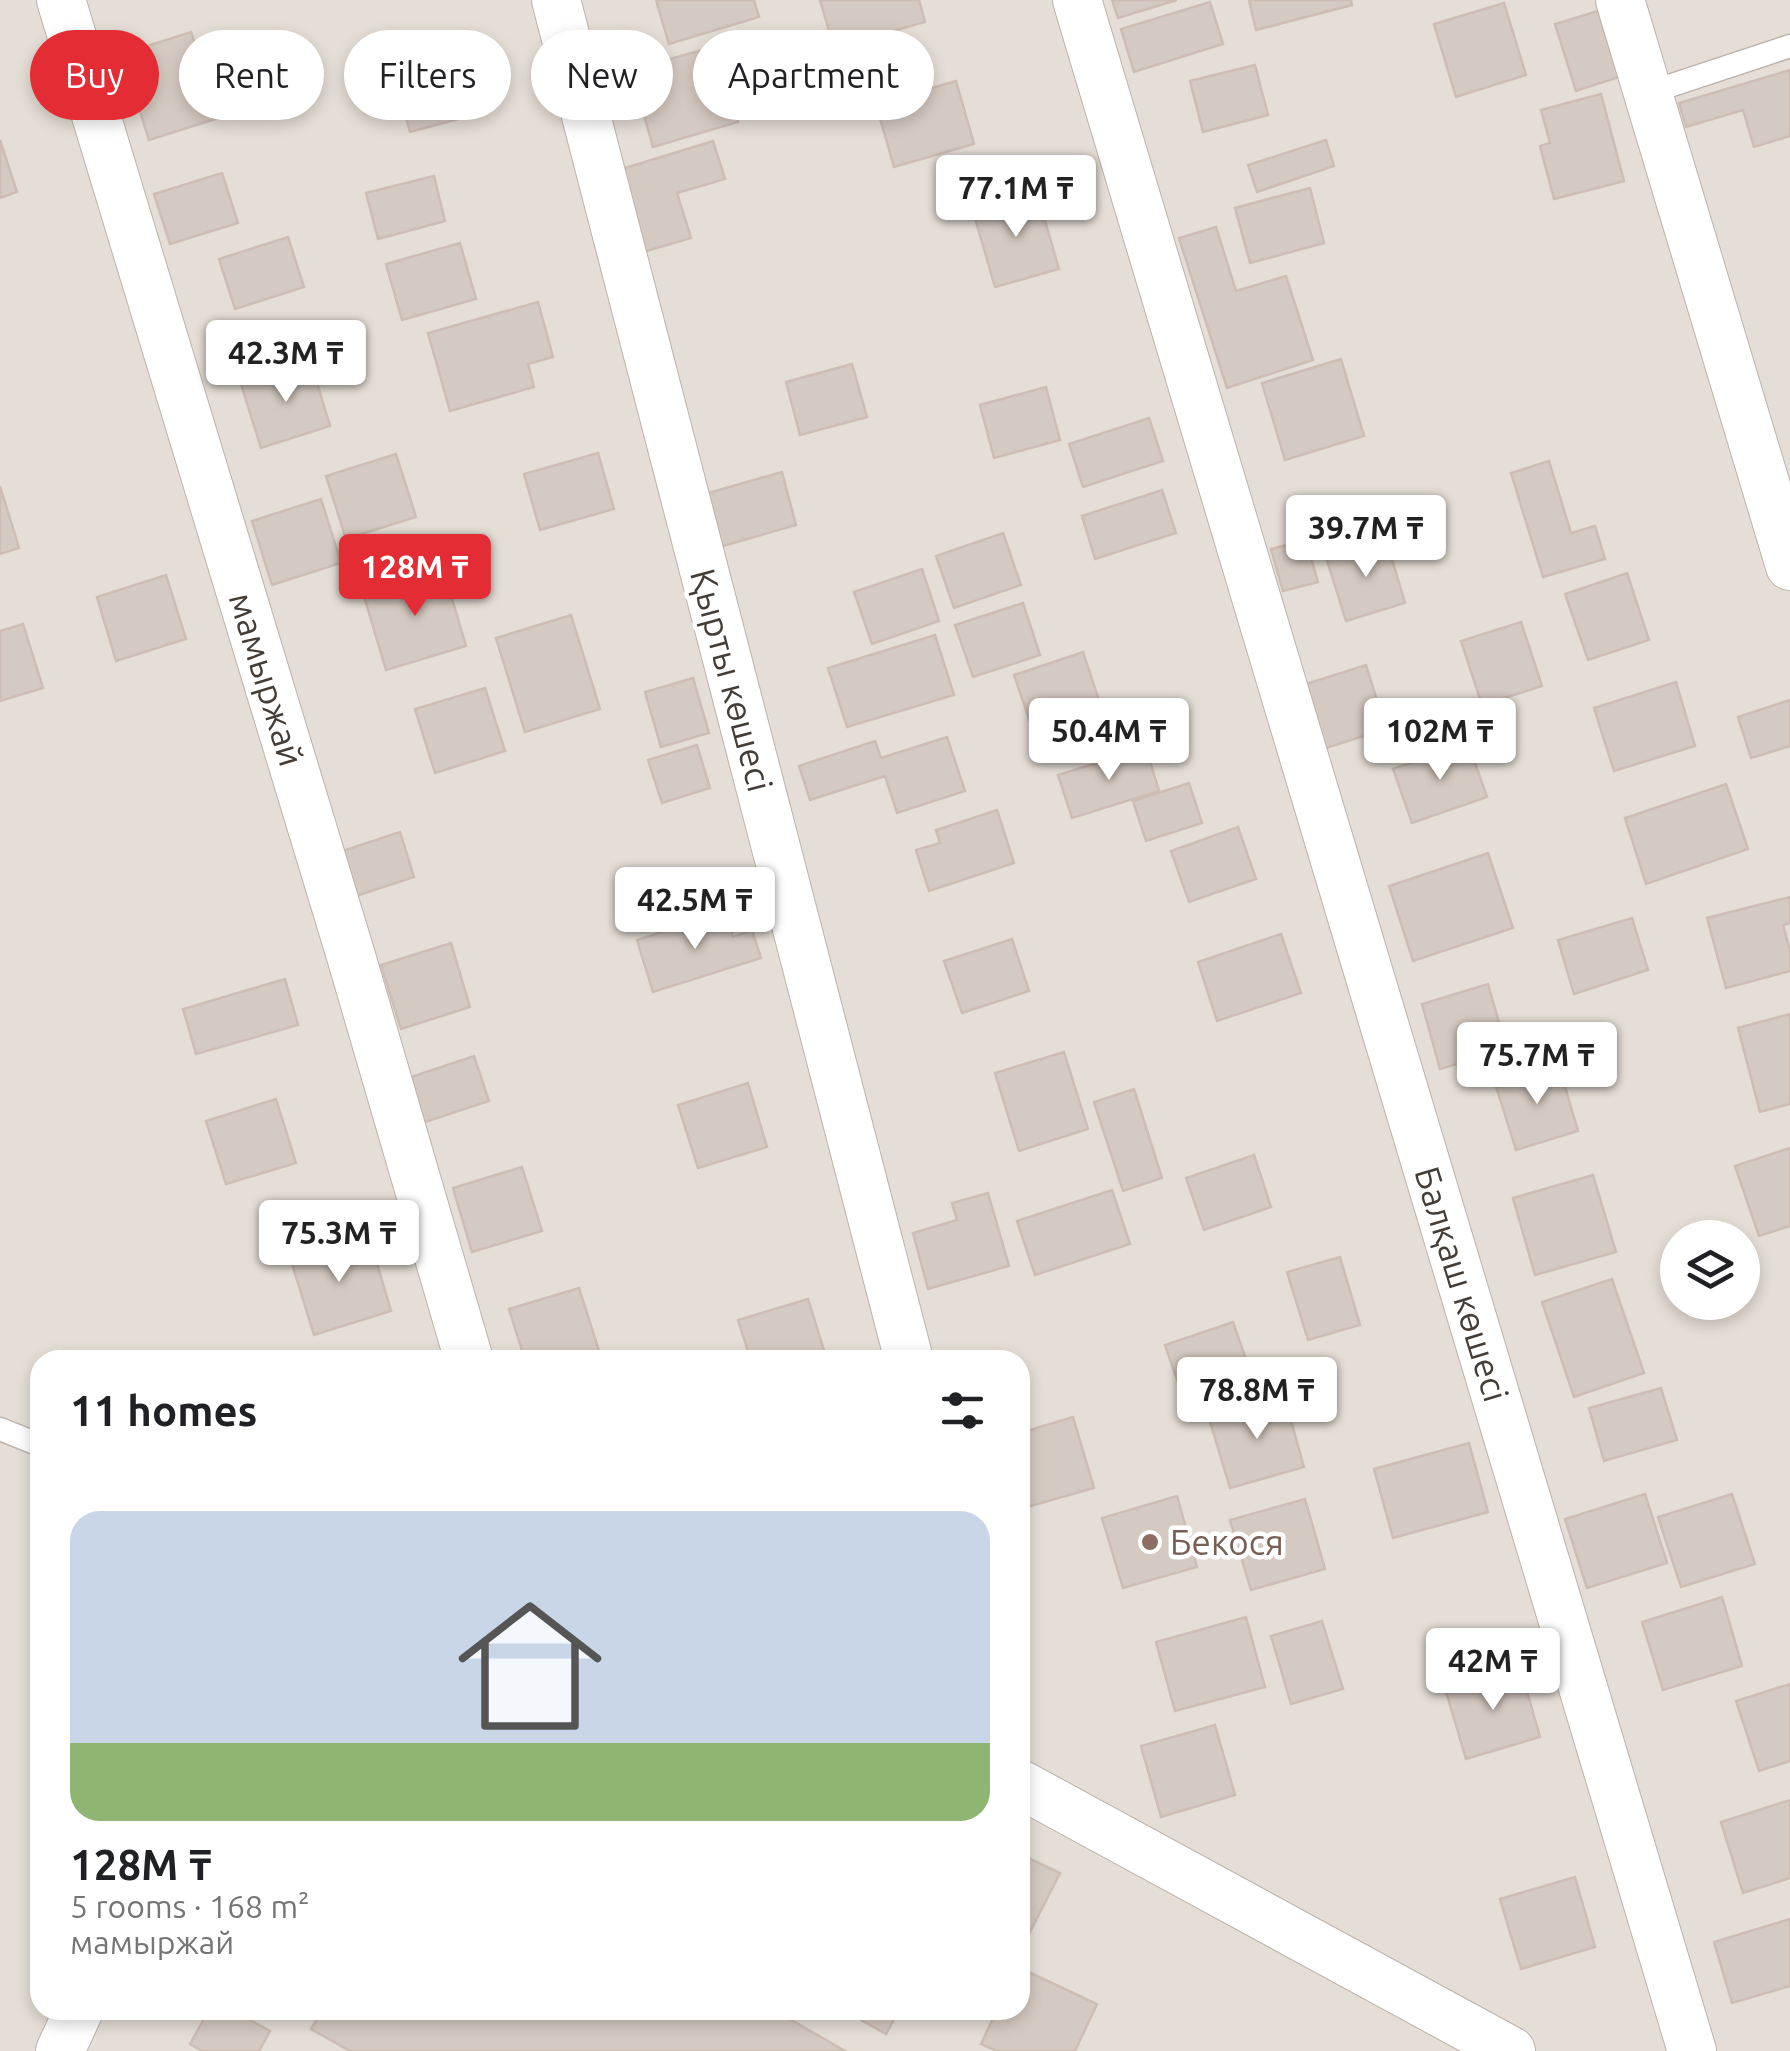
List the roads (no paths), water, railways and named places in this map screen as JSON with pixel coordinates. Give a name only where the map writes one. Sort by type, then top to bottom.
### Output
[{"type":"street","name":"мамыржай","points":[[62,0],[466,1350]]},
{"type":"street","name":"Қырты көшесі","points":[[556,0],[906,1350]]},
{"type":"street","name":"Балқаш көшесі","points":[[1077,0],[1692,2051]]},
{"type":"street","points":[[1620,0],[1790,566]]},
{"type":"street","points":[[1030,1789],[1511,2051]]},
{"type":"street","points":[[60,2051],[74,2020]]},
{"type":"lane","points":[[1648,94],[1790,46]]},
{"type":"lane","points":[[0,1429],[30,1442]]},
{"type":"place","name":"Бекося","points":[[1150,1542]]}]
